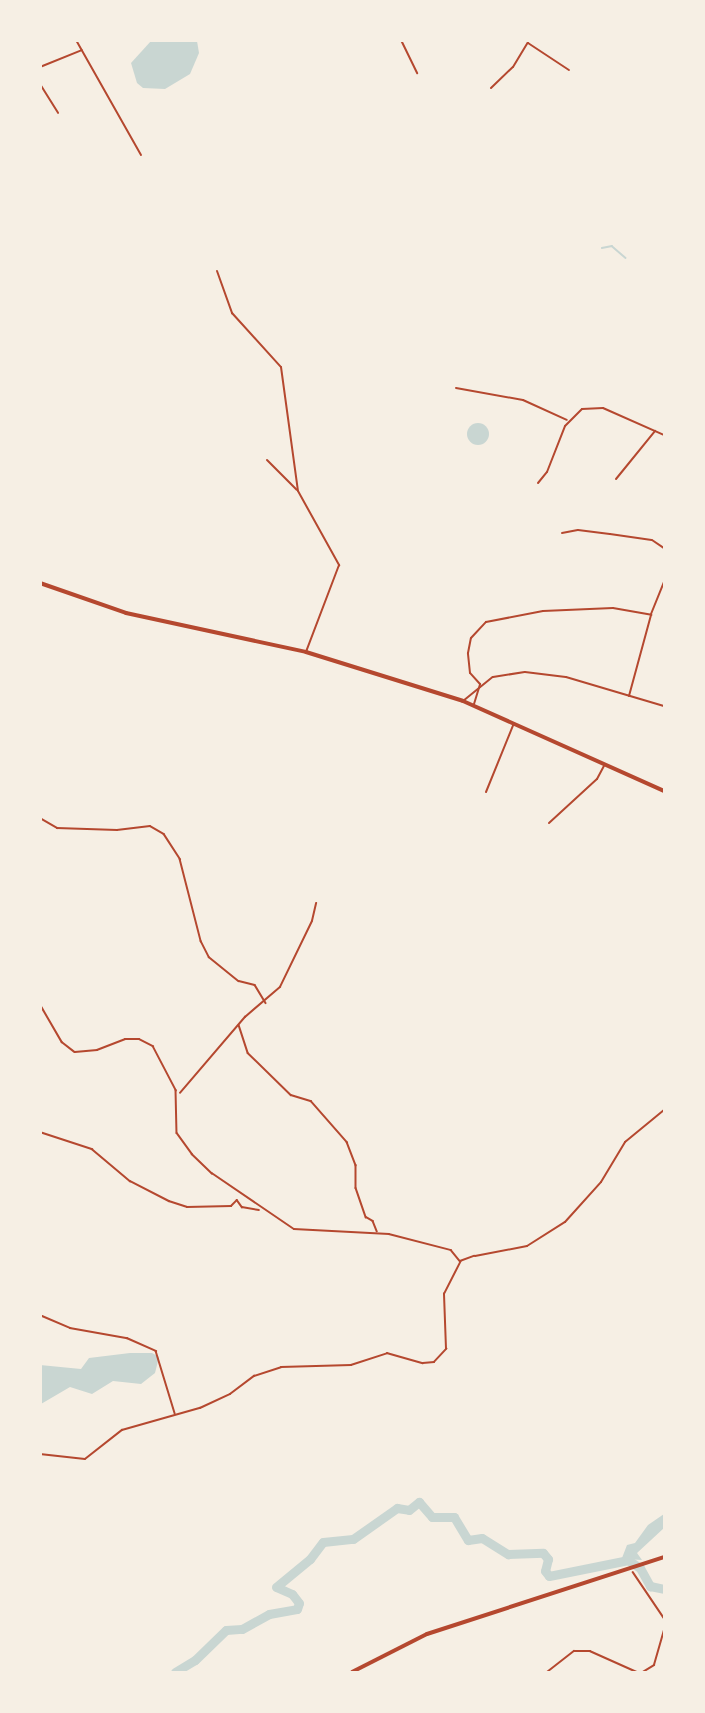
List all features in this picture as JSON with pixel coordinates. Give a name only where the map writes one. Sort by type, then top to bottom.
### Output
[{"type":"main road","points":[[40,583],[126,613],[306,652],[463,701],[604,766],[664,790]]},
{"type":"main road","points":[[352,1672],[427,1634],[664,1557]]},
{"type":"street","points":[[76,40],[141,155]]},
{"type":"street","points":[[401,40],[417,73]]},
{"type":"street","points":[[491,88],[509,71],[528,42],[569,70]]},
{"type":"street","points":[[40,67],[81,50]]},
{"type":"street","points":[[40,84],[58,113]]},
{"type":"street","points":[[217,271],[232,313],[281,368],[298,490]]},
{"type":"street","points":[[456,388],[523,400],[568,420]]},
{"type":"street","points":[[538,483],[568,420],[579,410],[596,406],[664,435]]},
{"type":"street","points":[[616,479],[655,431]]},
{"type":"street","points":[[267,460],[298,490],[340,567],[306,652]]},
{"type":"street","points":[[562,533],[578,530],[610,534],[654,541],[664,548]]},
{"type":"street","points":[[629,696],[651,615],[664,581]]},
{"type":"street","points":[[480,684],[470,673],[469,648],[474,633],[488,620],[584,608],[651,615]]},
{"type":"street","points":[[463,701],[480,684],[506,673],[538,673],[664,706]]},
{"type":"street","points":[[474,705],[480,684]]},
{"type":"street","points":[[486,792],[514,723]]},
{"type":"street","points":[[549,823],[597,779],[604,766]]},
{"type":"street","points":[[475,1256],[527,1246],[566,1222],[584,1203],[627,1140],[664,1110]]},
{"type":"lane","points":[[40,1004],[62,1042],[75,1052],[98,1050],[125,1039],[147,1041],[166,1067],[175,1098],[174,1124],[192,1154],[212,1173],[300,1232],[378,1233],[450,1250],[460,1261]]},
{"type":"lane","points":[[40,1454],[85,1459],[122,1431],[176,1416],[230,1394],[254,1376],[281,1367],[351,1365],[387,1353],[423,1363],[439,1359],[446,1349],[444,1294],[460,1261],[475,1256]]},
{"type":"path","points":[[40,818],[64,828],[117,830],[150,826],[164,834],[180,859],[201,941],[209,957],[239,981],[255,985],[266,1003]]},
{"type":"path","points":[[175,1098],[255,1006],[266,1003],[286,978],[316,903]]},
{"type":"path","points":[[239,1025],[248,1053],[291,1095],[311,1101],[347,1142],[357,1165],[356,1188],[366,1217],[373,1221],[378,1233]]},
{"type":"path","points":[[40,1132],[92,1149],[130,1180],[169,1201],[198,1206],[231,1206],[237,1200],[242,1207],[262,1207]]},
{"type":"path","points":[[40,1316],[70,1328],[127,1338],[156,1351],[176,1416]]},
{"type":"path","points":[[633,1567],[664,1618]]},
{"type":"path","points":[[643,1672],[654,1665],[664,1630]]},
{"type":"path","points":[[547,1672],[574,1651],[590,1651],[637,1672]]},
{"type":"shaded area","points":[[151,41],[197,41],[199,53],[190,74],[165,89],[143,88],[137,83],[131,63]]},
{"type":"shaded area","points":[[478,423],[486,426],[489,434],[486,442],[478,445],[470,442],[467,434],[470,426]]},
{"type":"shaded area","points":[[152,1353],[159,1357],[155,1373],[141,1384],[113,1381],[92,1394],[70,1387],[41,1404],[40,1365],[81,1369],[89,1358]]},
{"type":"shaded area","points":[[664,1514],[664,1528],[637,1553],[642,1560],[625,1559],[605,1568],[585,1566],[622,1558],[627,1545],[635,1543],[648,1525]]},
{"type":"waterway","points":[[602,248],[612,246],[626,258]]},
{"type":"waterway","points":[[175,1672],[195,1660],[226,1630],[242,1629],[269,1614],[297,1609],[299,1603],[292,1594],[276,1587],[310,1559],[323,1542],[353,1539],[397,1508],[409,1510],[419,1502],[432,1517],[454,1517],[468,1540],[482,1538],[508,1554],[543,1553],[548,1559],[545,1571],[549,1576],[628,1560],[640,1568],[650,1586],[664,1589]]}]
